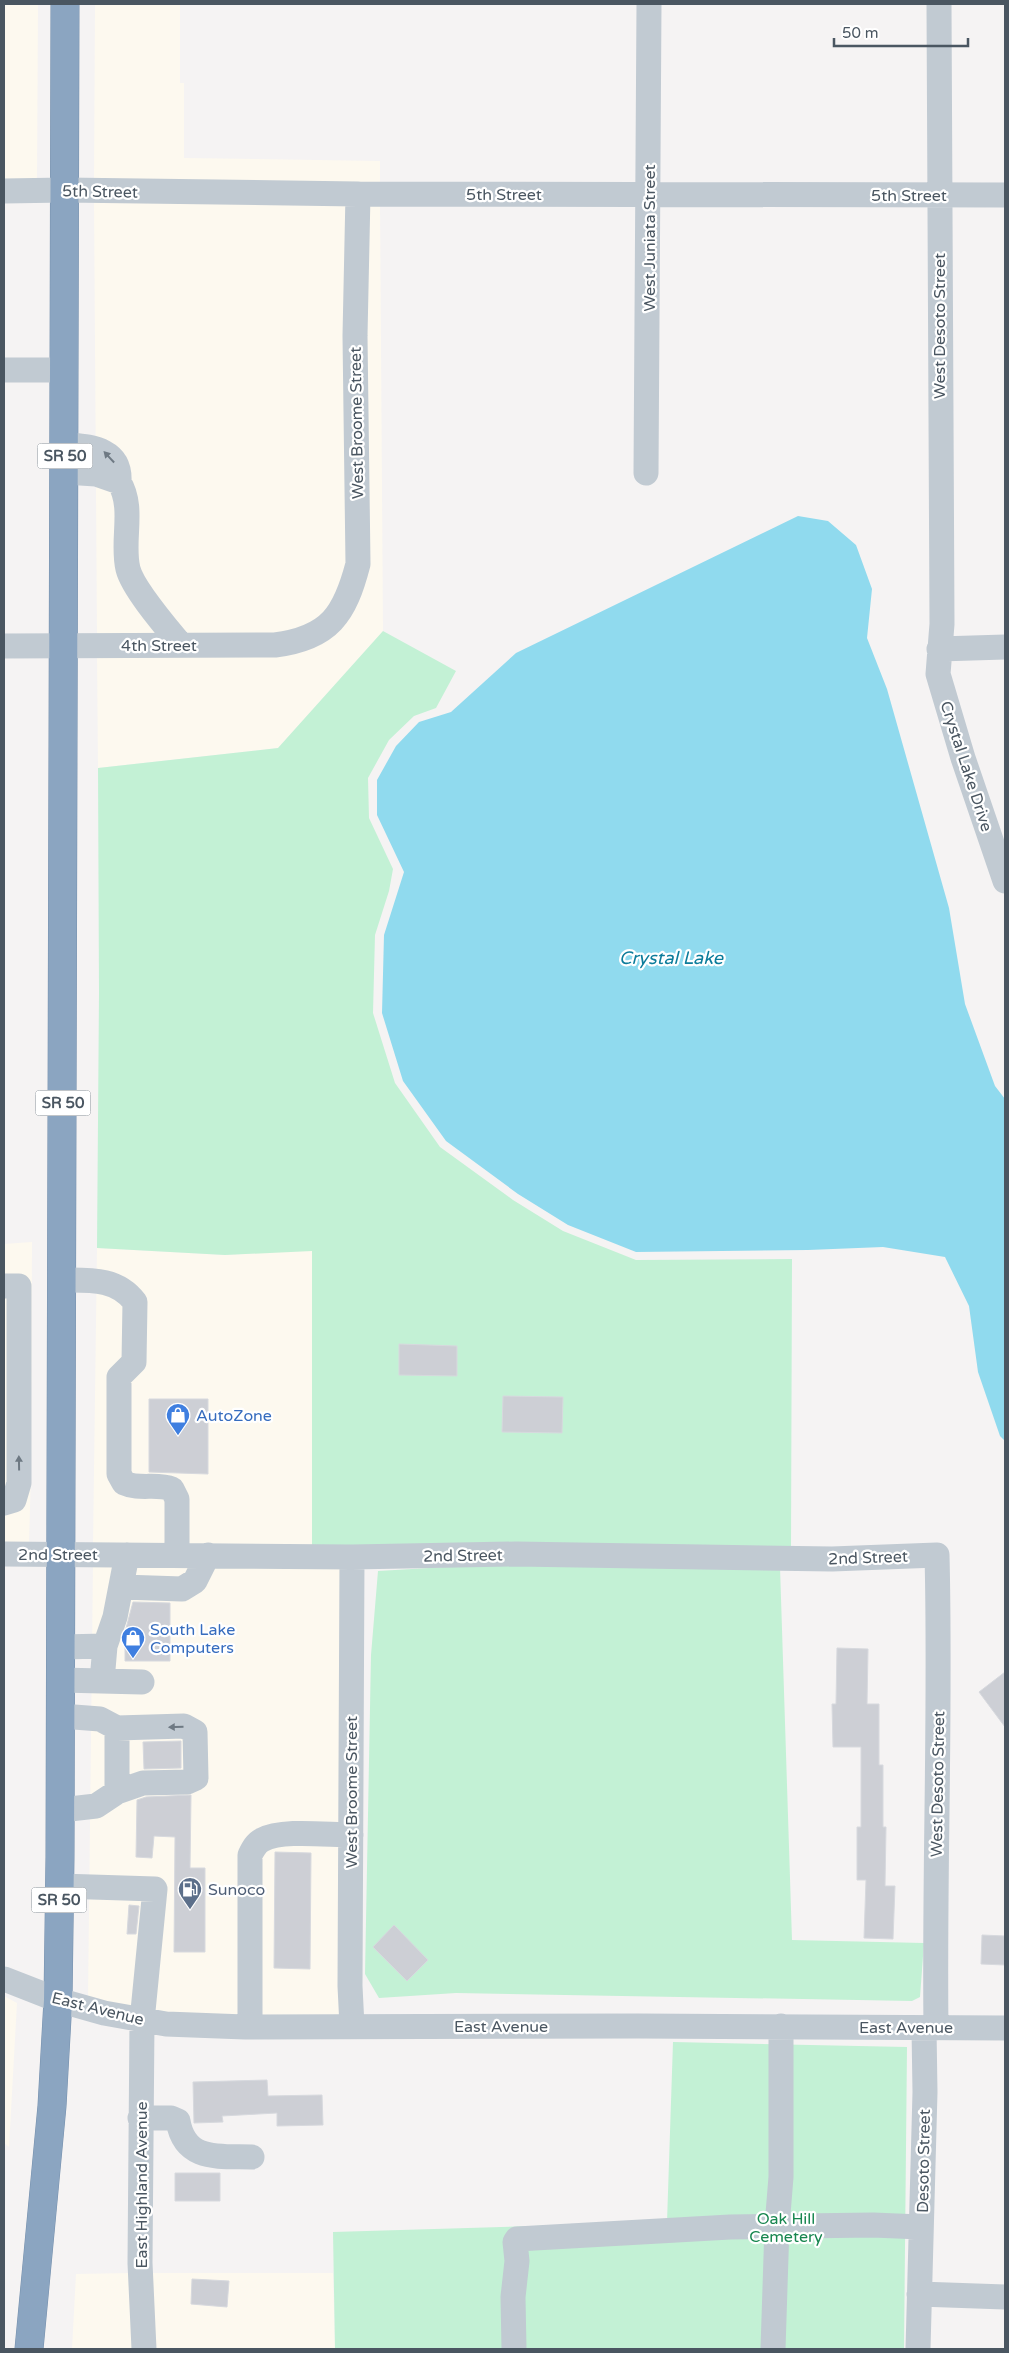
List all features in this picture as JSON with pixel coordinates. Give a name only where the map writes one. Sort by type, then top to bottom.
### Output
[{"type":"highway","name":"SR 50","points":[[29,2349],[46,2180],[58,2000],[60,1886],[66,4]]},
{"type":"street","name":"West Juniata Street","points":[[646,473],[650,194],[649,4]]},
{"type":"street","name":"West Desoto Street","points":[[939,4],[942,614],[940,649]]},
{"type":"street","name":"5th Street","points":[[4,191],[65,190],[358,194],[1005,195]]},
{"type":"street","name":"West Broome Street","points":[[314,636],[328,627],[339,614],[350,592],[358,564],[355,336],[358,194]]},
{"type":"street","points":[[4,370],[65,370]]},
{"type":"street","points":[[65,444],[98,449],[109,455],[120,472],[119,482],[126,496],[128,569],[144,596],[181,645]]},
{"type":"street","points":[[65,472],[96,474],[119,482]]},
{"type":"street","name":"4th Street","points":[[4,646],[275,645],[293,643],[314,636]]},
{"type":"street","points":[[940,649],[1005,647]]},
{"type":"street","name":"Crystal Lake Drive","points":[[940,649],[938,674],[963,758],[1005,881]]},
{"type":"street","points":[[62,1280],[99,1280],[120,1287],[135,1302],[134,1362],[119,1377],[119,1474],[124,1483],[131,1487],[166,1487],[172,1489],[177,1499],[177,1555]]},
{"type":"street","points":[[4,1503],[14,1500],[20,1484],[11,1286]]},
{"type":"street","name":"2nd Street","points":[[4,1554],[352,1557],[516,1554],[832,1559],[922,1556]]},
{"type":"street","points":[[102,1681],[105,1646],[122,1588],[127,1555]]},
{"type":"street","points":[[122,1588],[182,1589],[195,1581],[208,1555]]},
{"type":"street","name":"West Desoto Street","points":[[922,1556],[936,1555],[939,1656],[935,1928],[930,2028]]},
{"type":"street","name":"West Broome Street","points":[[352,1557],[350,1986],[352,2026]]},
{"type":"street","points":[[61,1647],[105,1646]]},
{"type":"street","points":[[61,1680],[142,1682]]},
{"type":"street","points":[[60,1810],[96,1806],[117,1792],[143,1783],[186,1782],[196,1778],[195,1732],[184,1726],[118,1728],[100,1719],[61,1716]]},
{"type":"street","points":[[117,1792],[118,1728]]},
{"type":"street","points":[[250,2027],[250,1855],[254,1846],[270,1837],[284,1835],[351,1835]]},
{"type":"street","name":"East Highland Avenue","points":[[60,1886],[155,1889],[142,2021],[140,2263],[144,2349]]},
{"type":"street","name":"East Avenue","points":[[4,1979],[58,2000],[142,2021],[250,2027],[781,2026],[1005,2028]]},
{"type":"street","points":[[773,2349],[776,2226],[781,2177],[781,2026]]},
{"type":"street","name":"Desoto Street","points":[[918,2349],[925,2092],[930,2028]]},
{"type":"street","points":[[140,2118],[171,2118],[178,2121],[180,2135],[188,2146],[208,2156],[252,2157]]},
{"type":"street","points":[[514,2349],[513,2297],[516,2261],[515,2242],[517,2239],[537,2236],[628,2234],[776,2226],[873,2225],[921,2228]]},
{"type":"street","points":[[919,2294],[1005,2297]]},
{"type":"shaded area","points":[[4,4],[38,4],[37,181],[4,182]]},
{"type":"shaded area","points":[[95,4],[180,4],[180,83],[184,83],[184,158],[380,161],[380,185],[94,182]]},
{"type":"shaded area","points":[[94,200],[347,203],[348,563],[341,589],[321,620],[290,634],[97,636]]},
{"type":"shaded area","points":[[368,203],[380,203],[383,631],[278,748],[98,768],[97,654],[318,644],[326,641],[348,617],[366,336]]},
{"type":"shaded area","points":[[32,1242],[29,1545],[4,1543],[4,1244]]},
{"type":"shaded area","points":[[97,1248],[225,1255],[312,1250],[312,1547],[93,1545]]},
{"type":"shaded area","points":[[93,1563],[342,1566],[340,2017],[167,2015],[88,1999]]},
{"type":"shaded area","points":[[4,1996],[17,2003],[9,2147],[4,2143]]},
{"type":"shaded area","points":[[130,2273],[134,2349],[72,2349],[76,2274]]},
{"type":"shaded area","points":[[151,2273],[333,2273],[335,2349],[154,2349]]},
{"type":"green space","points":[[383,631],[456,671],[436,708],[414,716],[389,740],[368,778],[369,818],[393,869],[389,891],[375,935],[373,1013],[395,1083],[440,1147],[513,1200],[563,1231],[636,1260],[792,1259],[791,1549],[312,1547],[312,1251],[225,1255],[97,1248],[98,768],[278,748]]},
{"type":"green space","points":[[516,1563],[780,1567],[792,1940],[924,1943],[920,1997],[912,2001],[456,1993],[379,1998],[365,1974],[371,1655],[378,1571]]},
{"type":"green space","name":"Oak Hill Cemetery","points":[[673,2042],[907,2047],[904,2349],[335,2349],[333,2232],[667,2222]]},
{"type":"water","name":"Crystal Lake","points":[[798,516],[828,521],[856,545],[872,589],[867,638],[887,689],[949,908],[965,1004],[995,1086],[1005,1099],[1005,1441],[1000,1436],[978,1372],[969,1306],[945,1257],[883,1247],[636,1252],[568,1225],[518,1194],[446,1141],[403,1081],[382,1013],[384,935],[404,872],[377,815],[377,780],[396,746],[419,722],[451,712],[516,653]]},
{"type":"building","points":[[399,1344],[457,1346],[457,1376],[399,1375]]},
{"type":"building","points":[[503,1396],[563,1397],[562,1433],[502,1432]]},
{"type":"building","name":"AutoZone","points":[[149,1399],[208,1399],[208,1474],[149,1472]]},
{"type":"building","points":[[133,1602],[170,1603],[170,1661],[125,1661],[125,1632]]},
{"type":"building","points":[[837,1648],[868,1649],[867,1704],[879,1704],[879,1765],[883,1765],[883,1827],[886,1827],[885,1886],[895,1886],[893,1939],[864,1938],[866,1880],[857,1880],[857,1827],[861,1827],[861,1747],[833,1747],[832,1704],[836,1704]]},
{"type":"building","points":[[1005,1672],[1005,1727],[979,1692]]},
{"type":"building","points":[[181,1741],[181,1768],[144,1769],[143,1742]]},
{"type":"building","points":[[191,1795],[190,1868],[205,1868],[205,1952],[174,1952],[175,1837],[154,1836],[152,1858],[136,1857],[137,1800],[146,1797]]},
{"type":"building","points":[[275,1852],[311,1853],[310,1969],[274,1968]]},
{"type":"building","points":[[129,1905],[139,1906],[136,1934],[127,1934]]},
{"type":"building","points":[[394,1925],[428,1960],[407,1981],[373,1947]]},
{"type":"building","points":[[982,1935],[1005,1936],[1005,1965],[981,1964]]},
{"type":"building","points":[[267,2080],[268,2096],[322,2095],[323,2125],[277,2126],[277,2113],[222,2116],[223,2122],[194,2123],[193,2082]]},
{"type":"building","points":[[175,2173],[220,2173],[220,2201],[175,2201]]},
{"type":"building","points":[[192,2279],[229,2281],[227,2307],[191,2304]]},
{"type":"place","name":"AutoZone","points":[[178,1436]]},
{"type":"place","name":"South Lake Computers","points":[[133,1659]]},
{"type":"place","name":"Sunoco","points":[[190,1910]]}]
